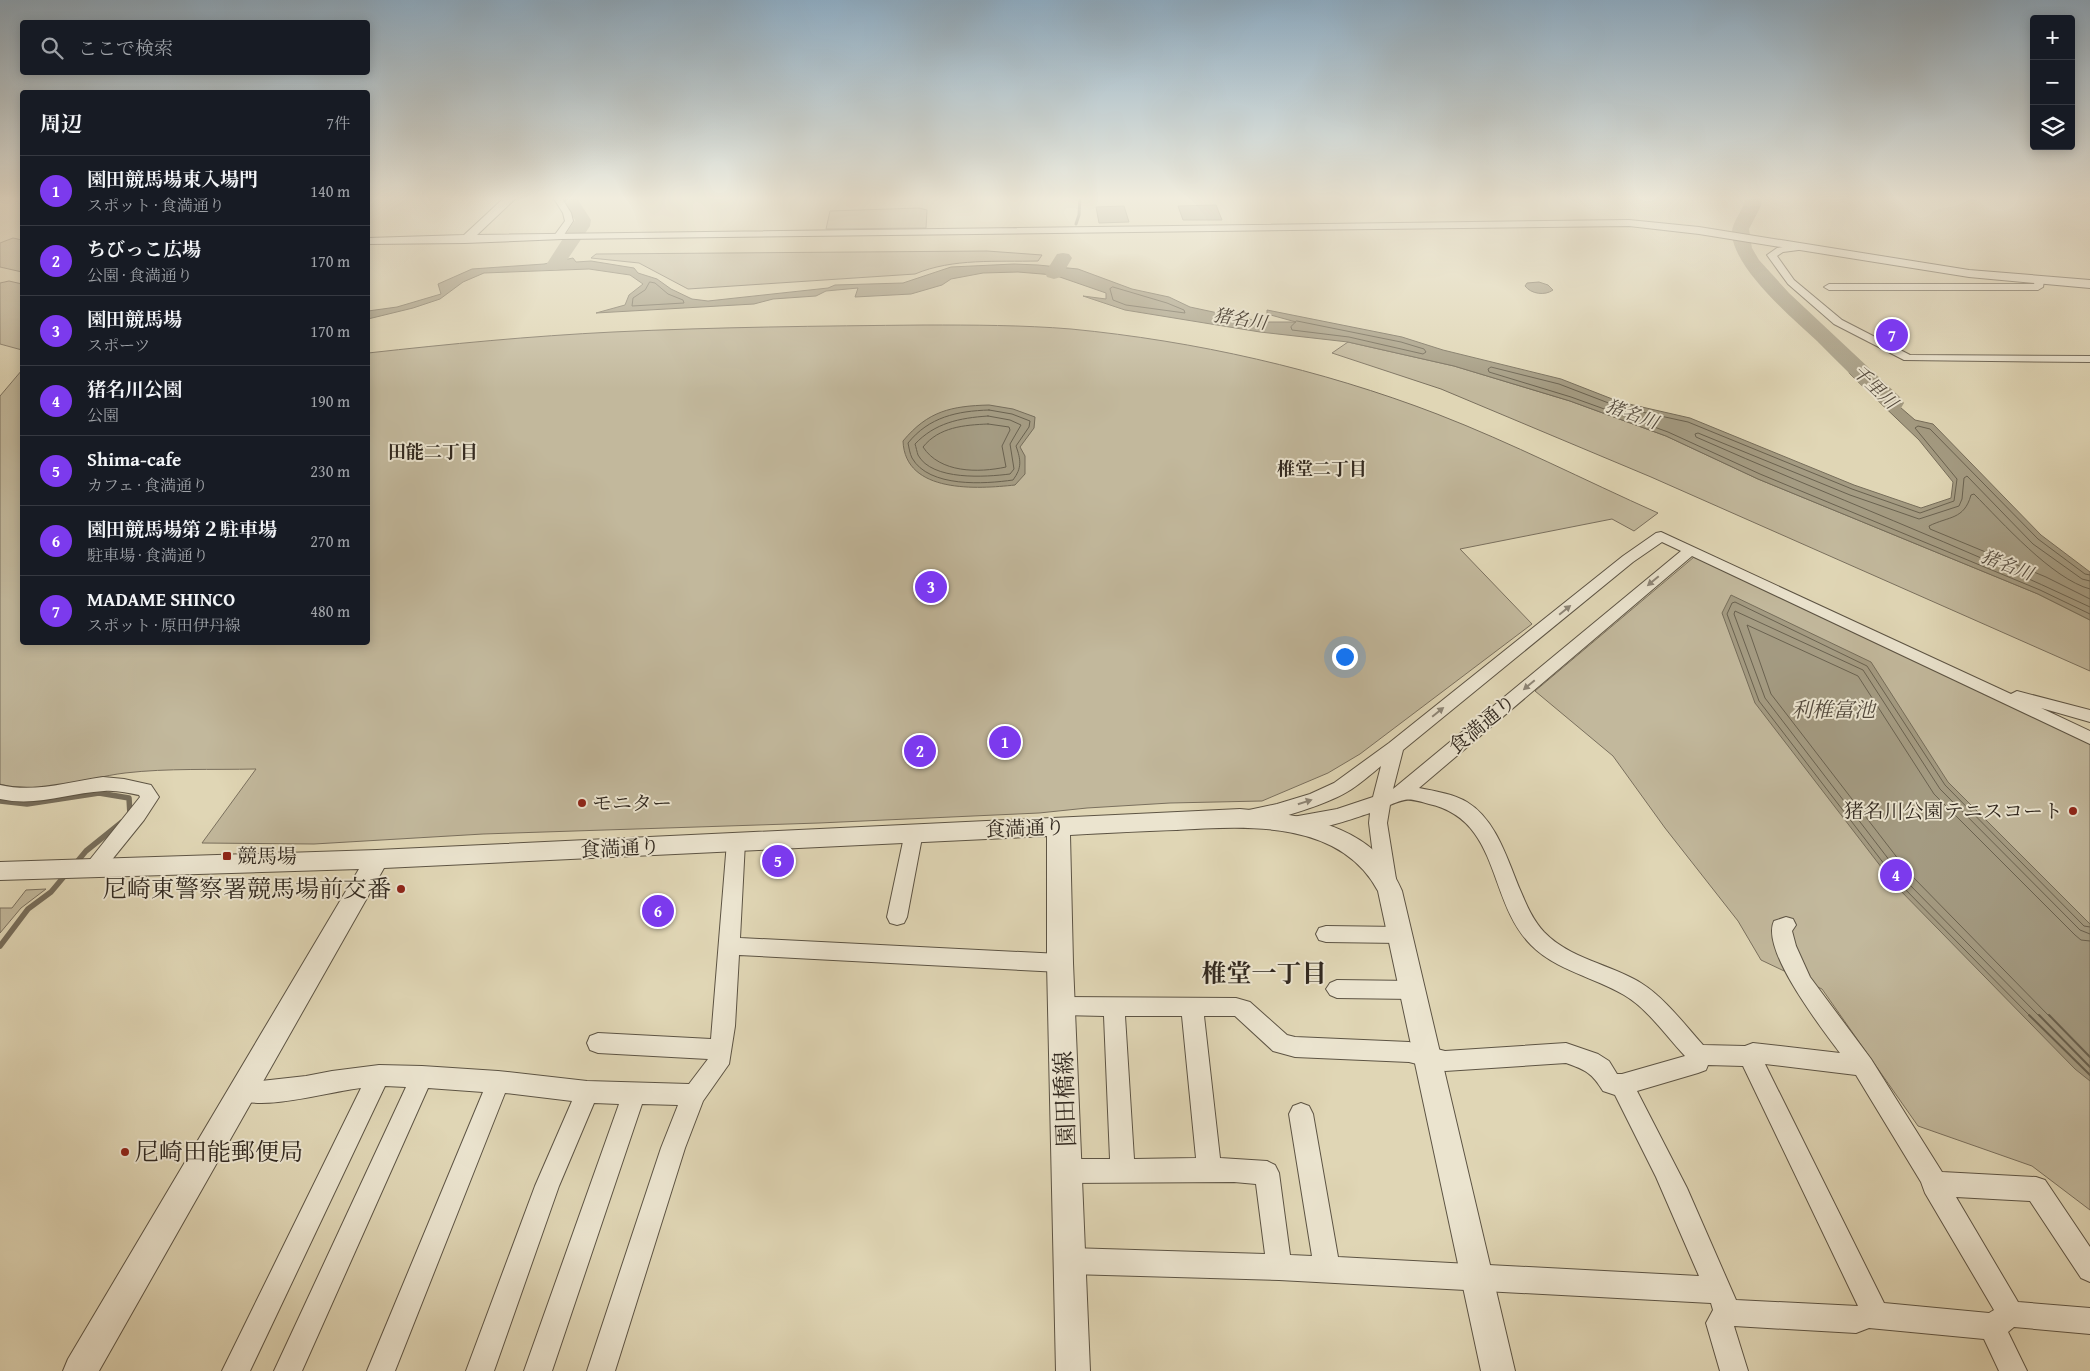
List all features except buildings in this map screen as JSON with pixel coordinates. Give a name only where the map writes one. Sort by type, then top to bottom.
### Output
[{"type":"street","points":[[1776,261],[1791,282],[1838,322],[1908,358],[2090,359]]},
{"type":"street","points":[[1888,261],[1937,269],[2039,281],[2090,284]]},
{"type":"street","points":[[1829,287],[2038,287],[2039,281]]},
{"type":"street","name":"食満通り","points":[[0,871],[377,859],[1240,818],[1277,811],[1340,788],[1395,747],[1628,559],[1661,536],[1691,550],[1404,790],[1363,810],[1326,820],[1293,823],[1240,818]]},
{"type":"street","points":[[1691,550],[2090,738]]},
{"type":"street","points":[[1965,680],[2010,695],[2070,709],[2090,716]]},
{"type":"street","points":[[1395,747],[1381,802],[1378,823],[1386,879],[1413,990],[1498,1371]]},
{"type":"street","points":[[0,792],[20,795],[48,794],[115,784],[145,790],[150,797],[142,810],[111,844],[95,867]]},
{"type":"street","points":[[1062,1006],[1236,1007],[1242,1009],[1280,1044],[1295,1048],[1409,1052],[1445,1061],[1566,1053],[1590,1061],[1607,1074],[1611,1084],[1622,1085],[1698,1063],[1698,1055],[1637,990],[1611,977],[1580,966],[1548,948],[1536,937],[1521,913],[1482,826],[1471,813],[1460,806],[1404,790]]},
{"type":"street","points":[[1293,823],[1327,834],[1363,855],[1386,879]]},
{"type":"street","name":"園田橋線","points":[[1058,827],[1060,963],[1073,1371]]},
{"type":"street","points":[[897,917],[914,832]]},
{"type":"street","points":[[601,1371],[673,1148],[694,1095],[718,1064],[724,1026],[736,842]]},
{"type":"street","points":[[80,1371],[377,859]]},
{"type":"street","points":[[1786,925],[1781,927],[1784,943],[1792,963],[1820,1009],[1863,1066],[1932,1177],[2002,1321],[2013,1371]]},
{"type":"street","points":[[1326,934],[1400,935]]},
{"type":"street","points":[[730,946],[1060,963]]},
{"type":"street","points":[[1337,990],[1413,990]]},
{"type":"street","points":[[1114,1007],[1123,1171]]},
{"type":"street","points":[[1192,1007],[1210,1170]]},
{"type":"street","points":[[598,1043],[720,1050]]},
{"type":"street","points":[[1698,1055],[1749,1056],[1753,1054],[1863,1066]]},
{"type":"street","points":[[1749,1056],[1876,1316]]},
{"type":"street","points":[[243,1091],[261,1092],[306,1087],[332,1081],[379,1075],[422,1076],[498,1082],[588,1092],[694,1095]]},
{"type":"street","points":[[236,1371],[379,1075]]},
{"type":"street","points":[[288,1371],[422,1076]]},
{"type":"street","points":[[381,1371],[498,1082]]},
{"type":"street","points":[[1622,1085],[1646,1127],[1723,1301],[1719,1323],[1734,1371]]},
{"type":"street","points":[[480,1371],[547,1186],[588,1092]]},
{"type":"street","points":[[538,1371],[634,1094]]},
{"type":"street","points":[[1301,1114],[1326,1269]]},
{"type":"street","points":[[1067,1171],[1210,1170],[1267,1173],[1279,1266]]},
{"type":"street","points":[[1934,1184],[2036,1189],[2090,1270]]},
{"type":"street","points":[[1070,1261],[1279,1266],[1477,1276],[1723,1301],[1856,1320],[1869,1315],[2002,1321],[2090,1321]]},
{"type":"shaded area","points":[[0,261],[20,261],[20,272],[0,267]]},
{"type":"shaded area","points":[[620,261],[1038,261],[960,263],[944,265],[915,274],[688,289],[639,263]]},
{"type":"shaded area","points":[[9,281],[20,284],[20,349],[0,344],[0,283]]},
{"type":"shaded area","points":[[924,325],[1034,327],[1118,334],[1210,349],[1302,370],[1348,383],[1437,414],[1520,449],[1658,513],[1634,531],[1612,519],[1460,549],[1532,624],[1360,754],[1328,773],[1262,801],[1170,803],[1039,813],[819,823],[483,834],[314,844],[202,843],[256,769],[141,771],[109,775],[63,786],[31,789],[0,784],[0,396],[20,372],[20,645],[370,645],[370,353],[552,336],[730,328]]},
{"type":"shaded area","points":[[1348,342],[1454,366],[1570,401],[1666,436],[1758,479],[2038,594],[2090,620],[2090,671],[1651,477],[1441,389],[1332,353]]},
{"type":"shaded area","points":[[1694,557],[2090,744],[2090,1210],[2032,1166],[1918,1126],[1822,989],[1761,960],[1738,921],[1665,828],[1613,756],[1535,691]]},
{"type":"shaded area","points":[[46,889],[21,908],[0,933],[0,908],[12,908],[26,890]]},
{"type":"water","name":"猪名川","points":[[559,261],[591,261],[634,268],[638,273],[657,279],[671,289],[692,299],[708,301],[828,288],[835,285],[903,283],[951,267],[1014,264],[1078,269],[1132,289],[1169,297],[1190,307],[1218,313],[1235,314],[1258,322],[1296,322],[1267,314],[1267,310],[1402,337],[1443,350],[1561,379],[1620,402],[1690,418],[1854,485],[1921,508],[1951,498],[1953,482],[1919,440],[1850,374],[1841,356],[1915,420],[1933,424],[2041,535],[2090,572],[2090,620],[2038,594],[1758,479],[1666,436],[1570,401],[1454,366],[1348,342],[1260,332],[1125,310],[1083,296],[1106,299],[1106,293],[1054,275],[1018,272],[983,273],[951,279],[942,285],[911,294],[855,297],[858,288],[826,291],[816,296],[773,299],[754,304],[596,313],[625,305],[629,295],[643,284],[630,275],[589,269],[484,273],[463,282],[440,299],[370,319],[370,311],[397,307],[441,294],[438,284],[472,269],[544,264]]},
{"type":"water","points":[[1539,282],[1548,285],[1553,290],[1546,293],[1538,293],[1531,291],[1525,286],[1527,283]]},
{"type":"water","points":[[989,405],[1013,409],[1035,417],[1034,428],[1020,447],[1025,456],[1025,474],[1015,485],[964,487],[930,479],[916,471],[907,458],[903,441],[912,431],[941,412],[963,407]]},
{"type":"water","name":"利椎富池","points":[[1731,595],[1871,662],[1948,782],[2090,924],[2090,1081],[2075,1069],[1895,885],[1755,703],[1722,613]]},
{"type":"waterway","points":[[555,265],[558,261]]},
{"type":"waterway","points":[[1054,273],[1061,261]]},
{"type":"waterway","name":"千里川","points":[[1751,261],[1782,297],[1893,403]]},
{"type":"waterway","points":[[0,801],[27,804],[99,793],[129,798],[130,815]]},
{"type":"waterway","points":[[76,863],[86,851],[122,822]]},
{"type":"waterway","points":[[0,946],[28,909],[51,892],[67,873]]},
{"type":"place","name":"MADAME SHINCO","points":[[1892,335]]},
{"type":"place","name":"園田競馬場","points":[[931,587]]},
{"type":"place","name":"園田競馬場東入場門","points":[[1005,742]]},
{"type":"place","name":"ちびっこ広場","points":[[920,751]]},
{"type":"place","name":"モニター","points":[[582,803]]},
{"type":"place","name":"猪名川公園テニスコート","points":[[2073,811]]},
{"type":"place","name":"競馬場","points":[[227,856]]},
{"type":"place","name":"Shima-cafe","points":[[778,861]]},
{"type":"place","name":"猪名川公園","points":[[1896,875]]},
{"type":"place","name":"尼崎東警察署競馬場前交番","points":[[401,889]]},
{"type":"place","name":"園田競馬場第２駐車場","points":[[658,911]]},
{"type":"place","name":"尼崎田能郵便局","points":[[125,1152]]},
{"type":"district","name":"田能二丁目","points":[[433,452]]},
{"type":"district","name":"椎堂二丁目","points":[[1322,469]]},
{"type":"district","name":"椎堂一丁目","points":[[1264,973]]}]
